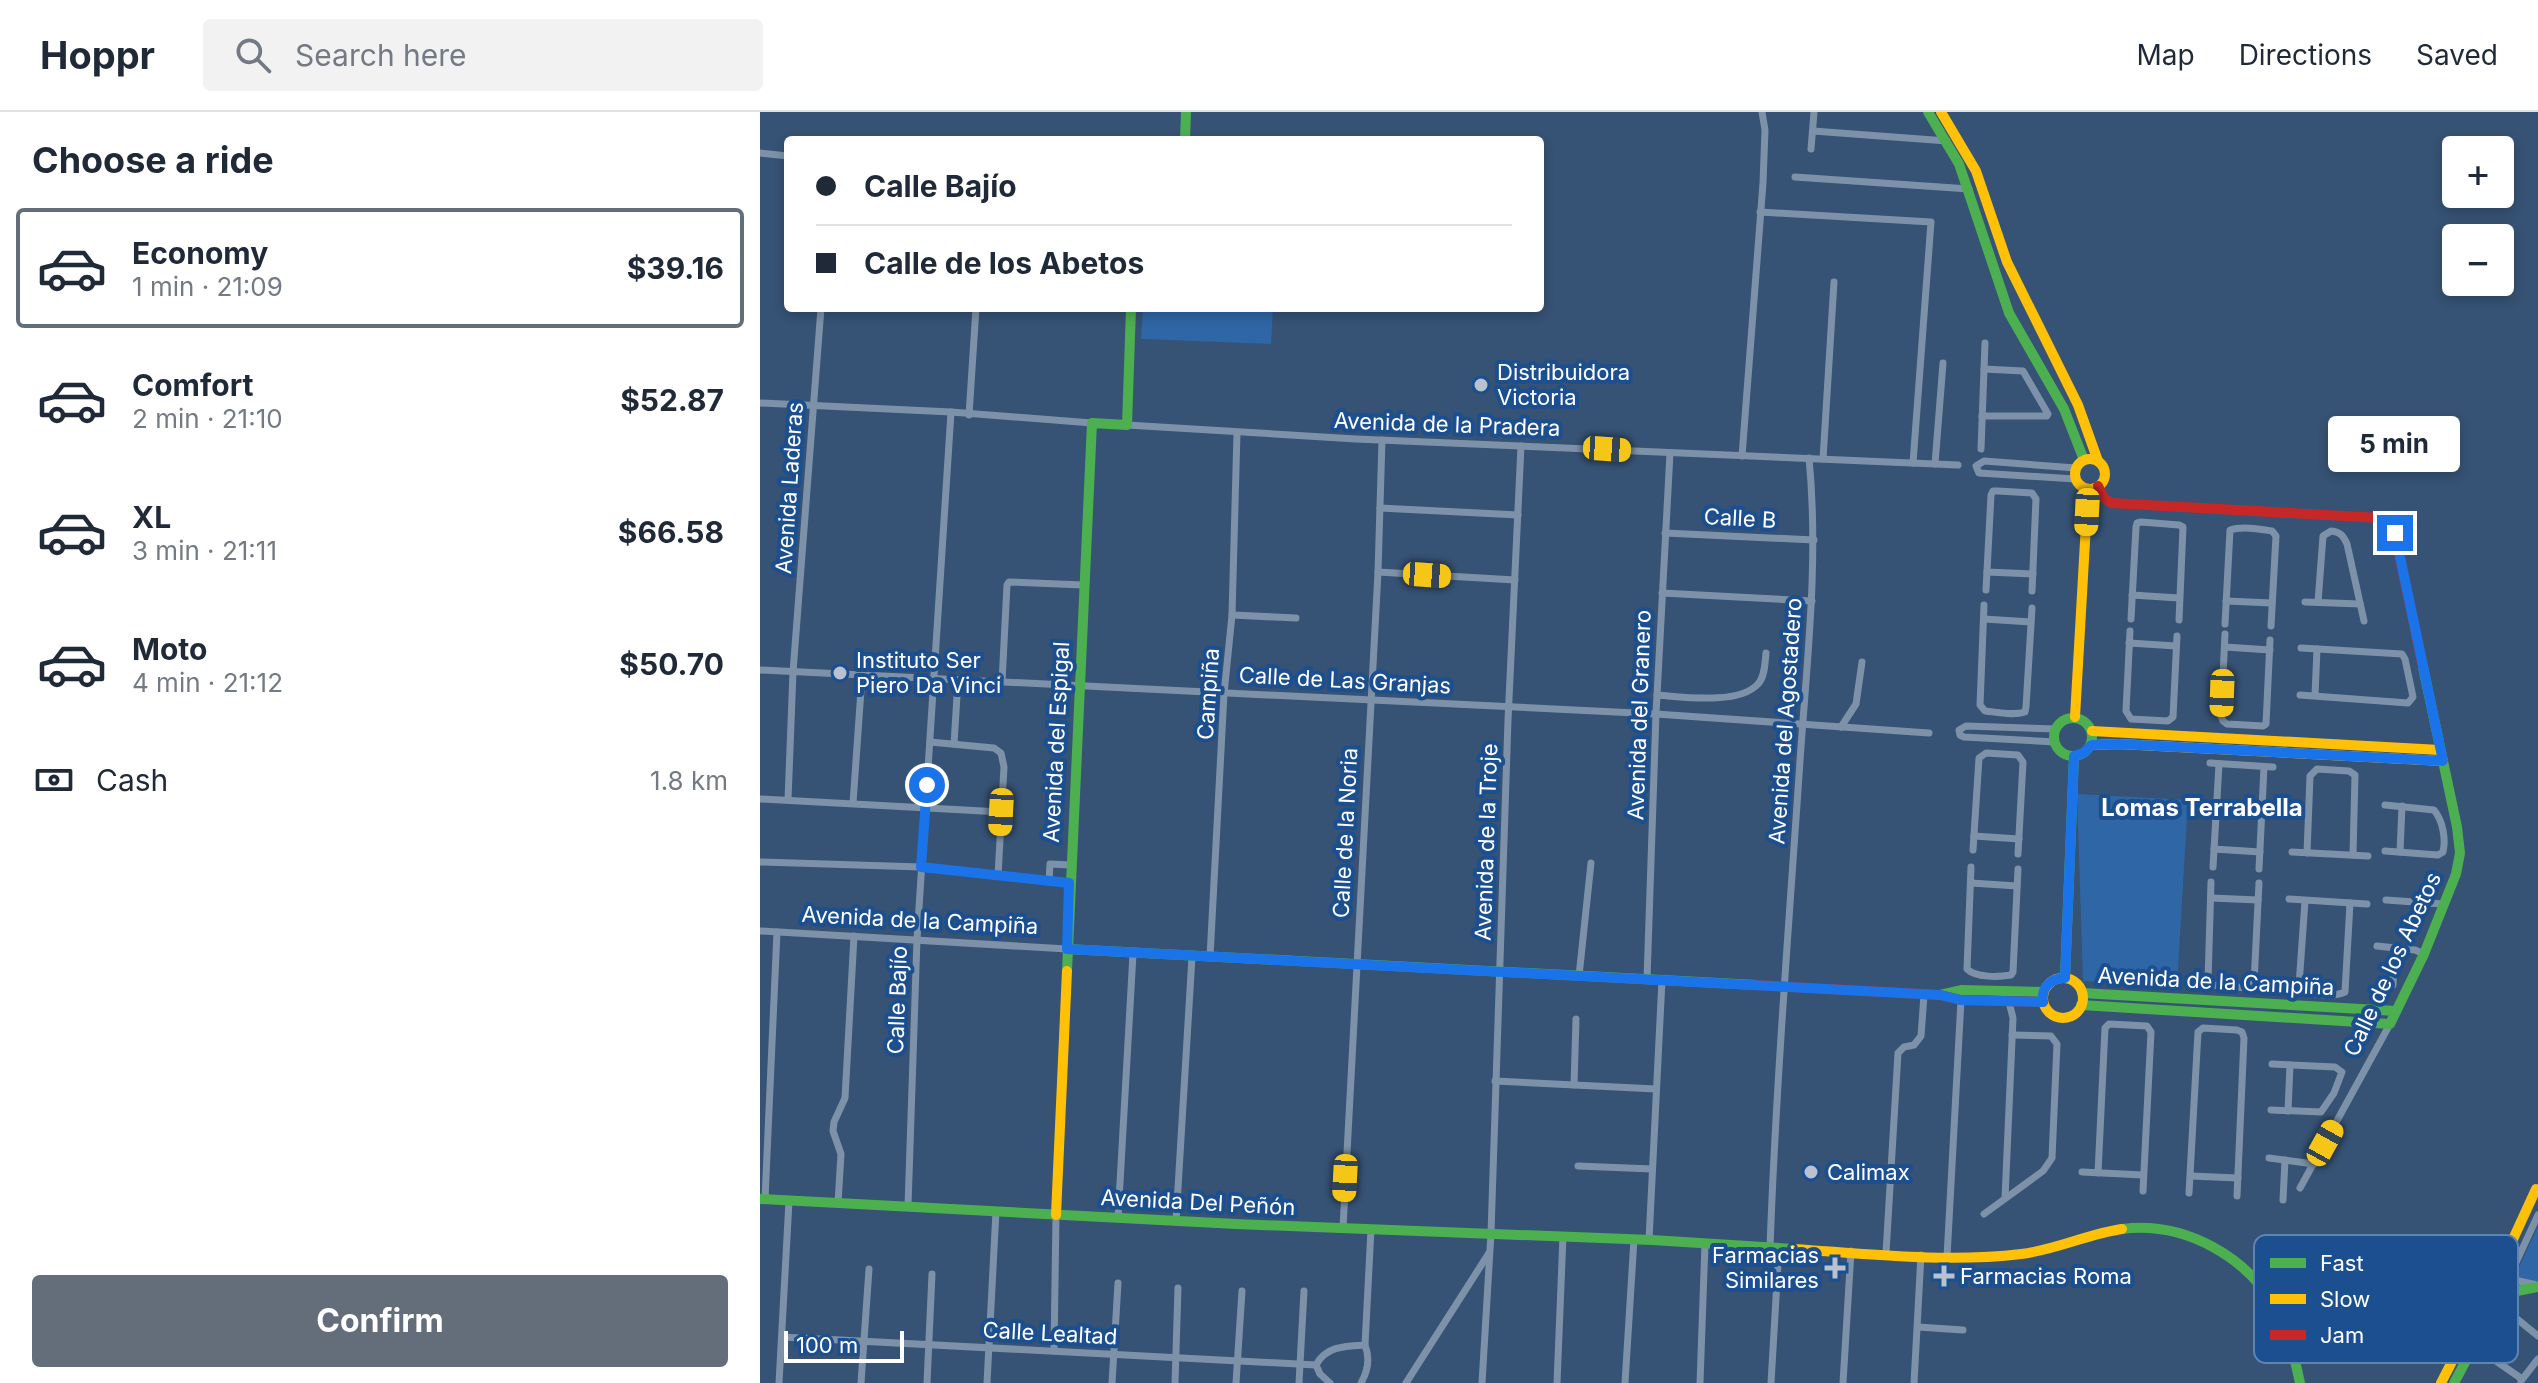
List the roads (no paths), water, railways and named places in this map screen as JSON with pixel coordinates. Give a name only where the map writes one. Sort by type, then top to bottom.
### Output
[{"type":"street","points":[[1185,136],[1186,112]]},
{"type":"street","points":[[1742,456],[1765,153],[1762,112]]},
{"type":"street","points":[[1811,149],[1814,112]]},
{"type":"street","points":[[1928,112],[1947,141],[1969,189],[1993,270],[2011,317],[2050,384],[2080,445],[2080,486],[2093,488]]},
{"type":"street","points":[[1941,112],[1979,178],[2007,262],[2078,405],[2105,476],[2093,488],[2075,717]]},
{"type":"street","points":[[1813,131],[1947,141]]},
{"type":"street","points":[[760,153],[784,156]]},
{"type":"street","points":[[1795,177],[1969,189]]},
{"type":"street","points":[[1760,212],[1931,222],[1913,463]]},
{"type":"street","points":[[1823,459],[1834,282]]},
{"type":"street","points":[[2006,305],[2014,300],[2026,303]]},
{"type":"street","points":[[2011,317],[2020,315],[2026,303]]},
{"type":"street","name":"Avenida Laderas","points":[[788,800],[793,672],[821,312]]},
{"type":"street","points":[[969,415],[976,312]]},
{"type":"street","points":[[760,403],[951,412],[1127,425],[1131,312]]},
{"type":"street","points":[[1981,449],[1985,343]]},
{"type":"street","points":[[1935,464],[1943,363]]},
{"type":"street","points":[[1982,416],[2047,416],[2048,411],[2020,369],[1984,369]]},
{"type":"street","points":[[2037,392],[2050,384]]},
{"type":"street","name":"Calle Bajío","points":[[908,1206],[917,939],[951,412]]},
{"type":"street","name":"Avenida del Espigal","points":[[1056,1215],[1092,423]]},
{"type":"street","name":"Avenida de la Pradera","points":[[1127,425],[1382,440],[1958,465]]},
{"type":"street","name":"Campiña","points":[[1210,957],[1224,694],[1232,615],[1237,433]]},
{"type":"street","name":"Calle de la Noria","points":[[1343,1228],[1378,572],[1382,440]]},
{"type":"street","name":"Avenida de la Troje","points":[[1480,1380],[1491,1233],[1521,446]]},
{"type":"street","name":"Avenida del Granero","points":[[1647,979],[1656,714],[1670,453]]},
{"type":"street","name":"Avenida del Agostadero","points":[[1784,986],[1812,601],[1814,540],[1809,458]]},
{"type":"street","points":[[2078,469],[1984,461],[1976,466],[1979,473],[2014,475],[2078,469],[2098,461]]},
{"type":"street","points":[[2014,475],[2014,491]]},
{"type":"street","name":"Calle de los Abetos","points":[[2093,488],[2108,502],[2380,518],[2392,525],[2457,827],[2459,862],[2424,954],[2390,1024],[2300,1188]]},
{"type":"street","points":[[1986,590],[1991,495],[1994,491],[2014,491],[2032,493],[2036,499],[2032,591]]},
{"type":"street","points":[[2162,523],[2163,507]]},
{"type":"street","points":[[1380,508],[1518,515]]},
{"type":"street","points":[[2255,529],[2256,512]]},
{"type":"street","points":[[2338,532],[2339,516]]},
{"type":"street","points":[[2131,619],[2136,525],[2141,522],[2179,525],[2183,528],[2179,620]]},
{"type":"street","points":[[2225,624],[2230,530],[2233,528],[2272,531],[2276,536],[2271,626]]},
{"type":"street","points":[[2318,602],[2323,536],[2331,531],[2338,532],[2347,544],[2364,621]]},
{"type":"street","name":"Calle B","points":[[1665,533],[1814,540]]},
{"type":"street","points":[[1378,572],[1515,580]]},
{"type":"street","points":[[1987,572],[2033,574]]},
{"type":"street","points":[[1002,682],[1009,582],[1083,585]]},
{"type":"street","points":[[1662,593],[1812,601]]},
{"type":"street","points":[[2132,595],[2179,598]]},
{"type":"street","points":[[2226,601],[2272,603]]},
{"type":"street","points":[[2305,602],[2360,604]]},
{"type":"street","points":[[1984,605],[1980,705],[1985,711],[2000,713],[2025,712],[2032,608]]},
{"type":"street","points":[[1232,615],[1296,618]]},
{"type":"street","points":[[1984,619],[2031,622]]},
{"type":"street","points":[[2129,643],[2177,641],[2173,717],[2168,721],[2131,719],[2126,711],[2129,643],[2130,631]]},
{"type":"street","points":[[2225,634],[2221,716],[2227,724],[2263,726],[2267,720],[2270,640]]},
{"type":"street","points":[[2225,647],[2270,650]]},
{"type":"street","points":[[2300,695],[2408,703],[2413,697],[2402,654],[2301,648]]},
{"type":"street","points":[[2315,695],[2317,649]]},
{"type":"street","points":[[1657,695],[1728,699],[1758,685],[1763,675],[1766,653]]},
{"type":"street","points":[[1841,727],[1856,704],[1862,662]]},
{"type":"street","name":"Calle de Las Granjas","points":[[760,670],[1656,714],[1929,733]]},
{"type":"street","points":[[853,803],[862,676]]},
{"type":"street","points":[[2410,679],[2425,676]]},
{"type":"street","points":[[954,744],[958,680]]},
{"type":"street","points":[[2000,713],[2000,727]]},
{"type":"street","points":[[2075,717],[2087,723],[2092,731],[2091,745],[2084,753],[2074,756],[2062,753],[2055,742],[2055,729],[2063,720],[2075,717]]},
{"type":"street","points":[[2149,720],[2149,734]]},
{"type":"street","points":[[2240,765],[2244,725]]},
{"type":"street","points":[[2055,729],[1966,726],[1959,730],[1964,737],[2055,742]]},
{"type":"street","points":[[2092,731],[2149,734],[2335,755],[2442,755]]},
{"type":"street","points":[[1999,753],[2000,739]]},
{"type":"street","points":[[930,742],[994,748],[1001,753],[1004,767],[998,876]]},
{"type":"street","points":[[2091,745],[2242,745],[2442,755]]},
{"type":"street","points":[[1973,850],[1979,758],[1986,753],[1999,753],[2018,755],[2023,762],[2018,854]]},
{"type":"street","points":[[2334,770],[2335,755]]},
{"type":"street","points":[[2065,978],[2074,756]]},
{"type":"street","points":[[2213,867],[2214,764],[2240,765],[2269,767],[2259,869]]},
{"type":"street","points":[[2307,853],[2310,776],[2317,769],[2349,771],[2355,775],[2353,855]]},
{"type":"street","points":[[760,799],[1001,812]]},
{"type":"street","points":[[2385,805],[2434,810],[2439,816],[2445,847],[2441,854],[2385,851]]},
{"type":"street","points":[[2400,852],[2402,806]]},
{"type":"street","points":[[2442,830],[2457,827]]},
{"type":"street","points":[[1974,836],[2019,839]]},
{"type":"street","points":[[2214,849],[2260,852]]},
{"type":"street","points":[[2292,852],[2368,856]]},
{"type":"street","points":[[760,862],[921,867],[1069,883]]},
{"type":"street","points":[[1579,976],[1591,863]]},
{"type":"street","points":[[1049,881],[1050,864],[1071,865]]},
{"type":"street","points":[[1971,867],[1967,969],[1998,985],[2013,972],[2018,869]]},
{"type":"street","points":[[2211,882],[2207,977],[2212,985],[2248,988],[2254,983],[2259,883]]},
{"type":"street","points":[[1971,883],[2017,886]]},
{"type":"street","points":[[2211,898],[2258,900]]},
{"type":"street","points":[[2289,899],[2367,904]]},
{"type":"street","points":[[2386,900],[2443,904]]},
{"type":"street","points":[[2305,901],[2299,985],[2304,992],[2322,994],[2345,992],[2350,903]]},
{"type":"street","name":"Avenida de la Campiña","points":[[760,931],[1133,954],[1784,986],[1940,995],[1961,1000],[1998,985],[2043,997]]},
{"type":"street","points":[[762,1199],[777,932]]},
{"type":"street","points":[[838,1203],[841,1154],[833,1131],[845,1098],[854,936]]},
{"type":"street","points":[[2377,946],[2415,950],[2424,954]]},
{"type":"street","points":[[2393,985],[2395,947]]},
{"type":"street","points":[[1118,1218],[1133,954]]},
{"type":"street","points":[[1176,1221],[1192,957]]},
{"type":"street","points":[[2065,978],[2076,983],[2082,993],[2081,1005],[2071,1016],[2061,1018],[2047,1012],[2043,997],[2052,981],[2065,978]]},
{"type":"street","points":[[1649,1240],[1662,980]]},
{"type":"street","name":"Avenida de la Campiña","points":[[1998,985],[2014,1002],[2043,997]]},
{"type":"street","points":[[1771,1383],[1775,1119],[1784,986]]},
{"type":"street","points":[[2227,1002],[2231,986]]},
{"type":"street","name":"Avenida de la Campiña","points":[[1940,995],[1952,991],[1976,995]]},
{"type":"street","name":"Avenida de la Campiña","points":[[2082,993],[2396,1011]]},
{"type":"street","points":[[2322,994],[2322,1007]]},
{"type":"street","points":[[1886,1253],[1898,1053],[1904,1047],[1914,1045],[1921,1036],[1924,995]]},
{"type":"street","points":[[2179,1011],[2180,999]]},
{"type":"street","points":[[1947,1257],[1961,1000]]},
{"type":"street","points":[[2005,1198],[2014,1002]]},
{"type":"street","name":"Avenida de la Campiña","points":[[2081,1005],[2390,1024]]},
{"type":"street","points":[[2129,1008],[2129,1024]]},
{"type":"street","points":[[2222,1029],[2223,1014]]},
{"type":"street","points":[[1574,1085],[1576,1019]]},
{"type":"street","points":[[2098,1173],[2105,1028],[2109,1024],[2147,1026],[2151,1032],[2143,1191]]},
{"type":"street","points":[[2189,1193],[2198,1032],[2203,1028],[2222,1029],[2242,1032],[2244,1038],[2237,1196]]},
{"type":"street","points":[[1984,1214],[2043,1171],[2052,1158],[2057,1044],[2051,1036],[2012,1035]]},
{"type":"street","points":[[2271,1110],[2321,1112],[2342,1076],[2341,1069],[2272,1064]]},
{"type":"street","points":[[2288,1111],[2290,1065]]},
{"type":"street","points":[[1495,1081],[1656,1089]]},
{"type":"street","points":[[2334,1093],[2348,1103]]},
{"type":"street","points":[[2269,1158],[2314,1164]]},
{"type":"street","points":[[2283,1200],[2285,1160]]},
{"type":"street","points":[[1578,1166],[1652,1169]]},
{"type":"street","points":[[2082,1172],[2143,1175]]},
{"type":"street","points":[[2191,1176],[2238,1178]]},
{"type":"street","points":[[2515,1235],[2537,1187]]},
{"type":"street","name":"Avenida Del Peñón","points":[[762,1199],[1176,1221],[1634,1239],[1947,1257],[2035,1252],[2095,1233],[2149,1227],[2195,1238],[2220,1250],[2254,1281]]},
{"type":"street","points":[[779,1383],[789,1201]]},
{"type":"street","points":[[987,1383],[996,1211]]},
{"type":"street","points":[[1054,1351],[1056,1215]]},
{"type":"street","points":[[2518,1261],[2538,1215]]},
{"type":"street","points":[[1361,1383],[1367,1366],[1365,1345],[1371,1229]]},
{"type":"street","points":[[1557,1383],[1563,1236]]},
{"type":"street","points":[[1625,1383],[1634,1239]]},
{"type":"street","points":[[1700,1383],[1705,1243]]},
{"type":"street","points":[[1406,1383],[1490,1251]]},
{"type":"street","points":[[1843,1383],[1851,1251]]},
{"type":"street","points":[[1914,1383],[1921,1255]]},
{"type":"street","points":[[861,1383],[869,1269]]},
{"type":"street","points":[[927,1383],[932,1274]]},
{"type":"street","points":[[2518,1281],[2538,1286]]},
{"type":"street","points":[[1112,1383],[1118,1283]]},
{"type":"street","points":[[2518,1291],[2538,1286]]},
{"type":"street","points":[[1175,1383],[1178,1288]]},
{"type":"street","points":[[1236,1383],[1242,1291]]},
{"type":"street","points":[[1299,1383],[1304,1291]]},
{"type":"street","points":[[2518,1320],[2538,1336]]},
{"type":"street","points":[[1918,1327],[1963,1330]]},
{"type":"street","name":"Calle Lealtad","points":[[782,1337],[1316,1365]]},
{"type":"street","points":[[1330,1383],[1316,1365],[1322,1355],[1331,1350],[1365,1345]]},
{"type":"street","points":[[2497,1363],[2521,1381],[2538,1359]]},
{"type":"street","name":"Avenida Del Peñón","points":[[2295,1363],[2300,1383]]},
{"type":"street","points":[[2441,1383],[2451,1363]]},
{"type":"street","points":[[2454,1383],[2464,1363]]},
{"type":"place","name":"Distribuidora Victoria","points":[[1481,385]]},
{"type":"place","name":"Instituto Ser Piero Da Vinci","points":[[840,673]]},
{"type":"place","name":"Calimax","points":[[1811,1172]]},
{"type":"place","name":"Farmacias Similares","points":[[1835,1268]]},
{"type":"place","name":"Farmacias Roma","points":[[1944,1276]]},
{"type":"district","name":"Lomas Terrabella","points":[[2202,807]]}]
